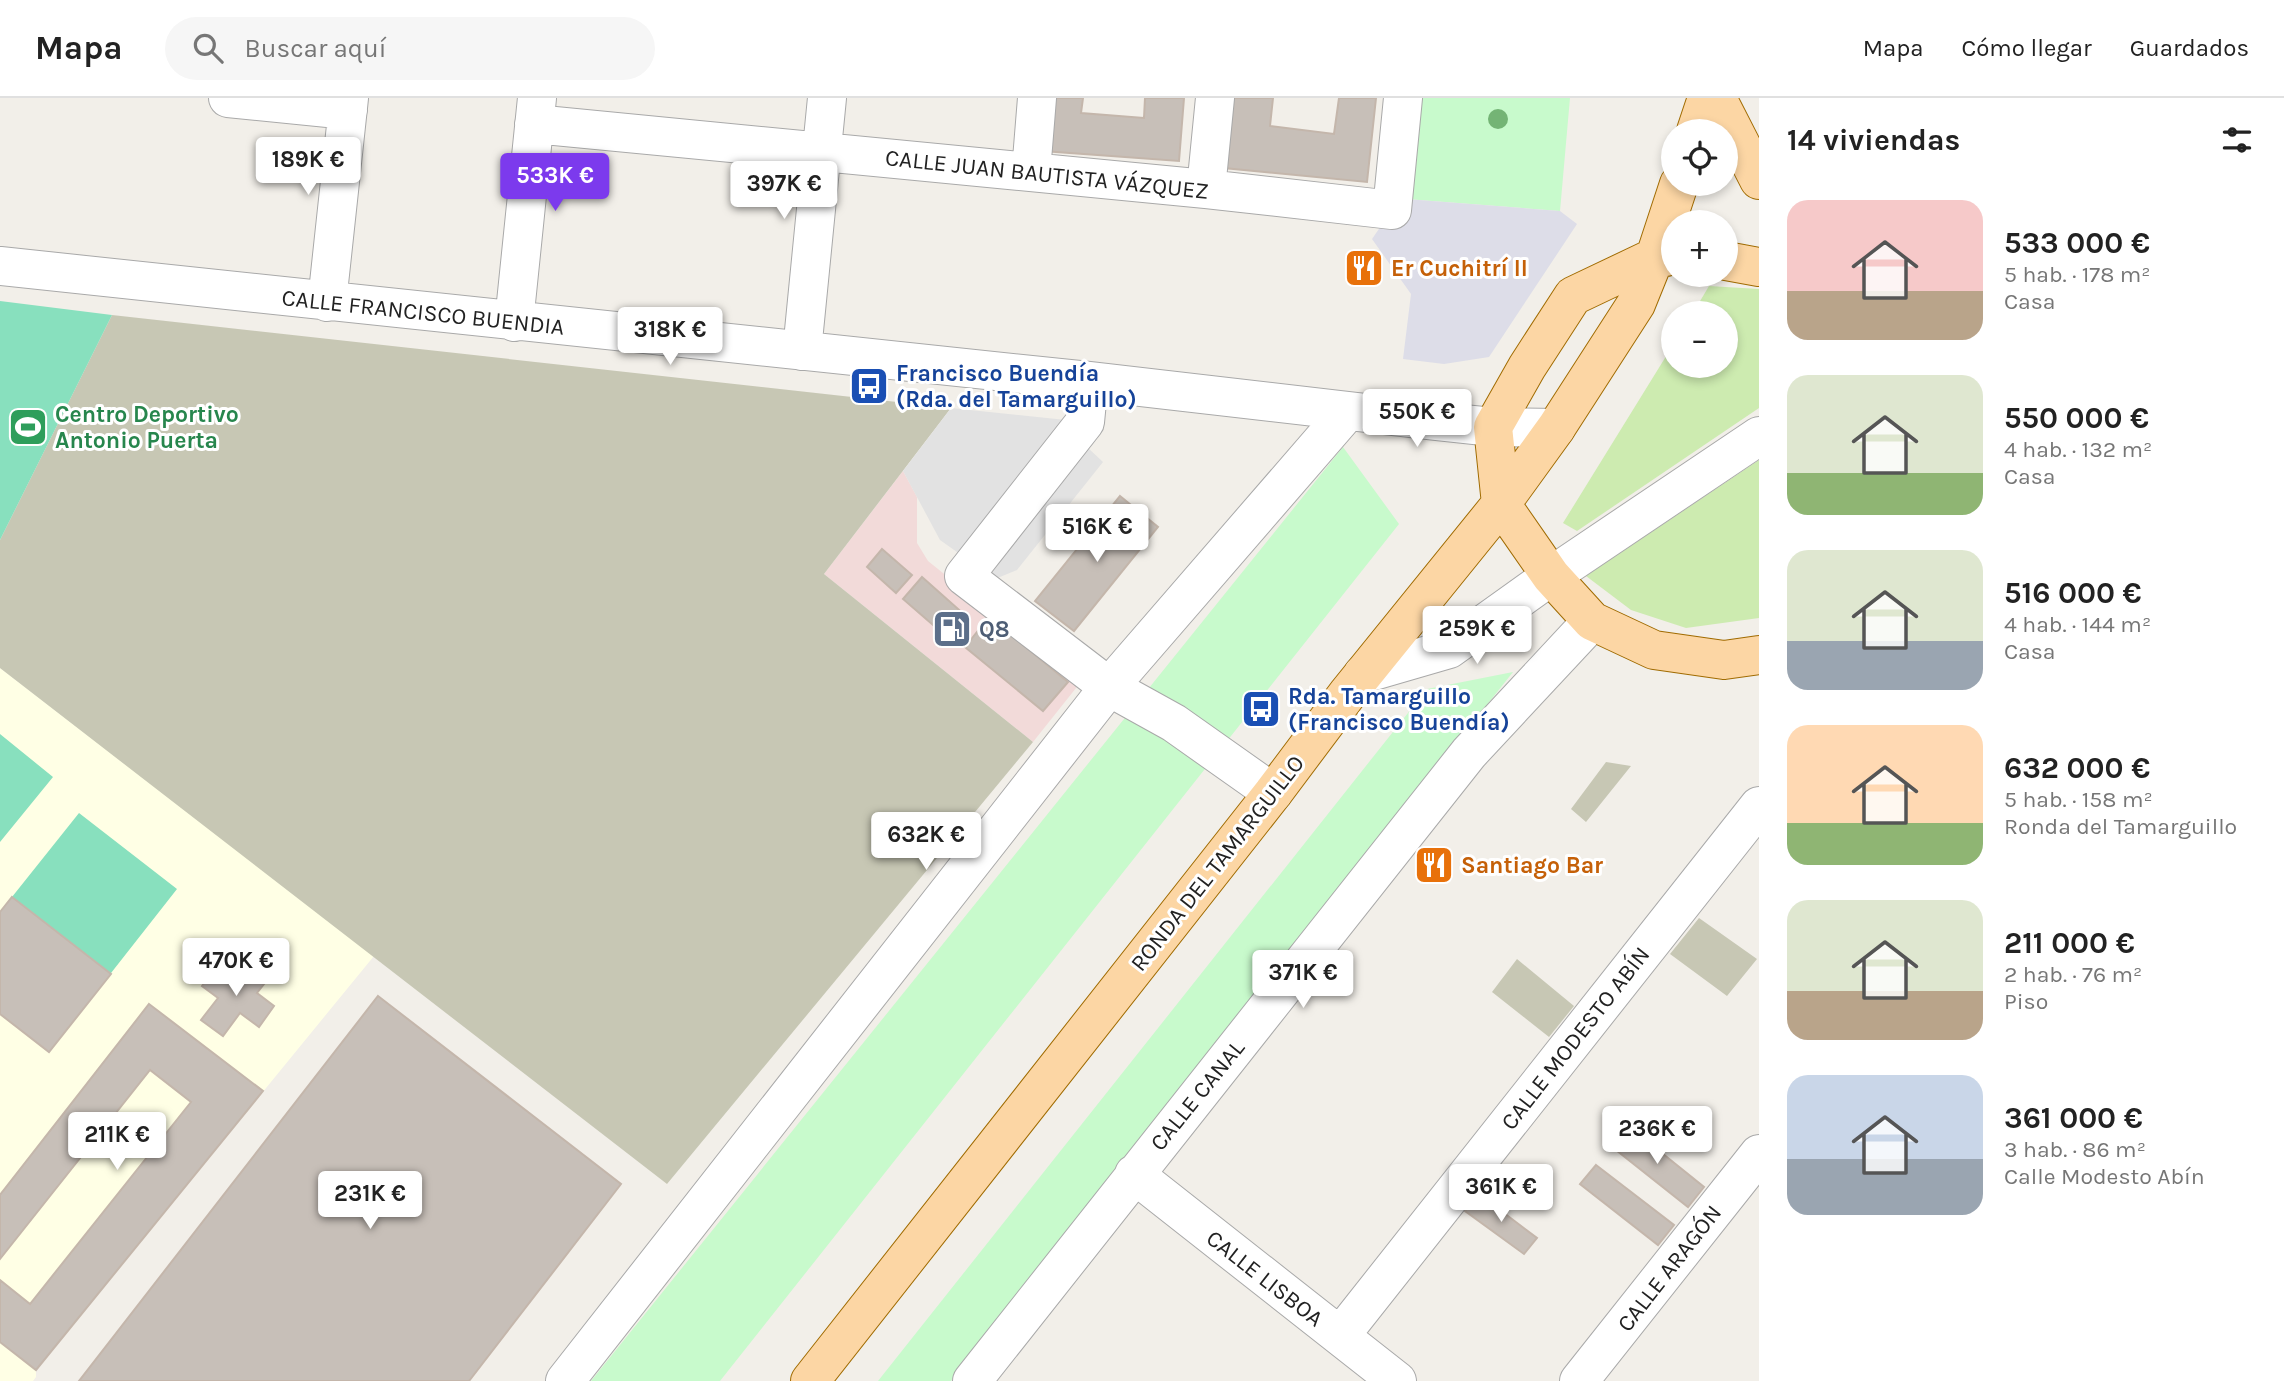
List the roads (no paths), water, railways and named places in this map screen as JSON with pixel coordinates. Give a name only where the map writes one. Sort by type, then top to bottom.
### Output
[{"type":"main road","points":[[1700,119],[1707,98]]},
{"type":"main road","points":[[1717,98],[1759,180]]},
{"type":"main road","points":[[1661,258],[1573,296],[1527,367],[1493,427],[1501,504],[1551,576],[1592,621],[1654,650],[1724,660],[1759,655]]},
{"type":"main road","name":"RONDA DEL TAMARGUILLO","points":[[810,1381],[1273,793],[1363,674],[1501,504],[1556,428],[1661,262]]},
{"type":"main road","points":[[1738,263],[1759,267]]},
{"type":"street","points":[[228,98],[348,104],[327,302]]},
{"type":"street","points":[[802,351],[827,98]]},
{"type":"street","points":[[1031,172],[1037,98]]},
{"type":"street","points":[[1206,189],[1215,98]]},
{"type":"street","name":"CALLE JUAN BAUTISTA VÁZQUEZ","points":[[535,111],[821,152],[1392,210],[1403,98]]},
{"type":"street","points":[[514,322],[535,111]]},
{"type":"street","name":"CALLE FRANCISCO BUENDIA","points":[[0,266],[1089,381],[1347,412],[1493,427],[1556,428]]},
{"type":"street","points":[[1089,381],[1085,422],[964,576],[1109,687],[1174,723],[1273,793]]},
{"type":"street","points":[[565,1381],[1109,687],[1347,412]]},
{"type":"street","points":[[1363,674],[1449,649],[1551,576],[1759,436]]},
{"type":"street","name":"CALLE CANAL","points":[[983,1377],[1134,1174],[1469,753],[1592,621]]},
{"type":"street","name":"CALLE MODESTO ABÍN","points":[[1340,1336],[1759,806]]},
{"type":"street","name":"CALLE ARAGÓN","points":[[1579,1381],[1759,1154]]},
{"type":"street","name":"CALLE LISBOA","points":[[1134,1174],[1396,1381]]},
{"type":"place","name":"Er Cuchitrí II","points":[[1364,268]]},
{"type":"place","name":"Francisco Buendía (Rda. del Tamarguillo)","points":[[869,386]]},
{"type":"place","name":"Centro Deportivo Antonio Puerta","points":[[28,427]]},
{"type":"place","name":"Q8","points":[[952,629]]},
{"type":"place","name":"Rda. Tamarguillo (Francisco Buendía)","points":[[1261,709]]},
{"type":"place","name":"Santiago Bar","points":[[1434,865]]}]
